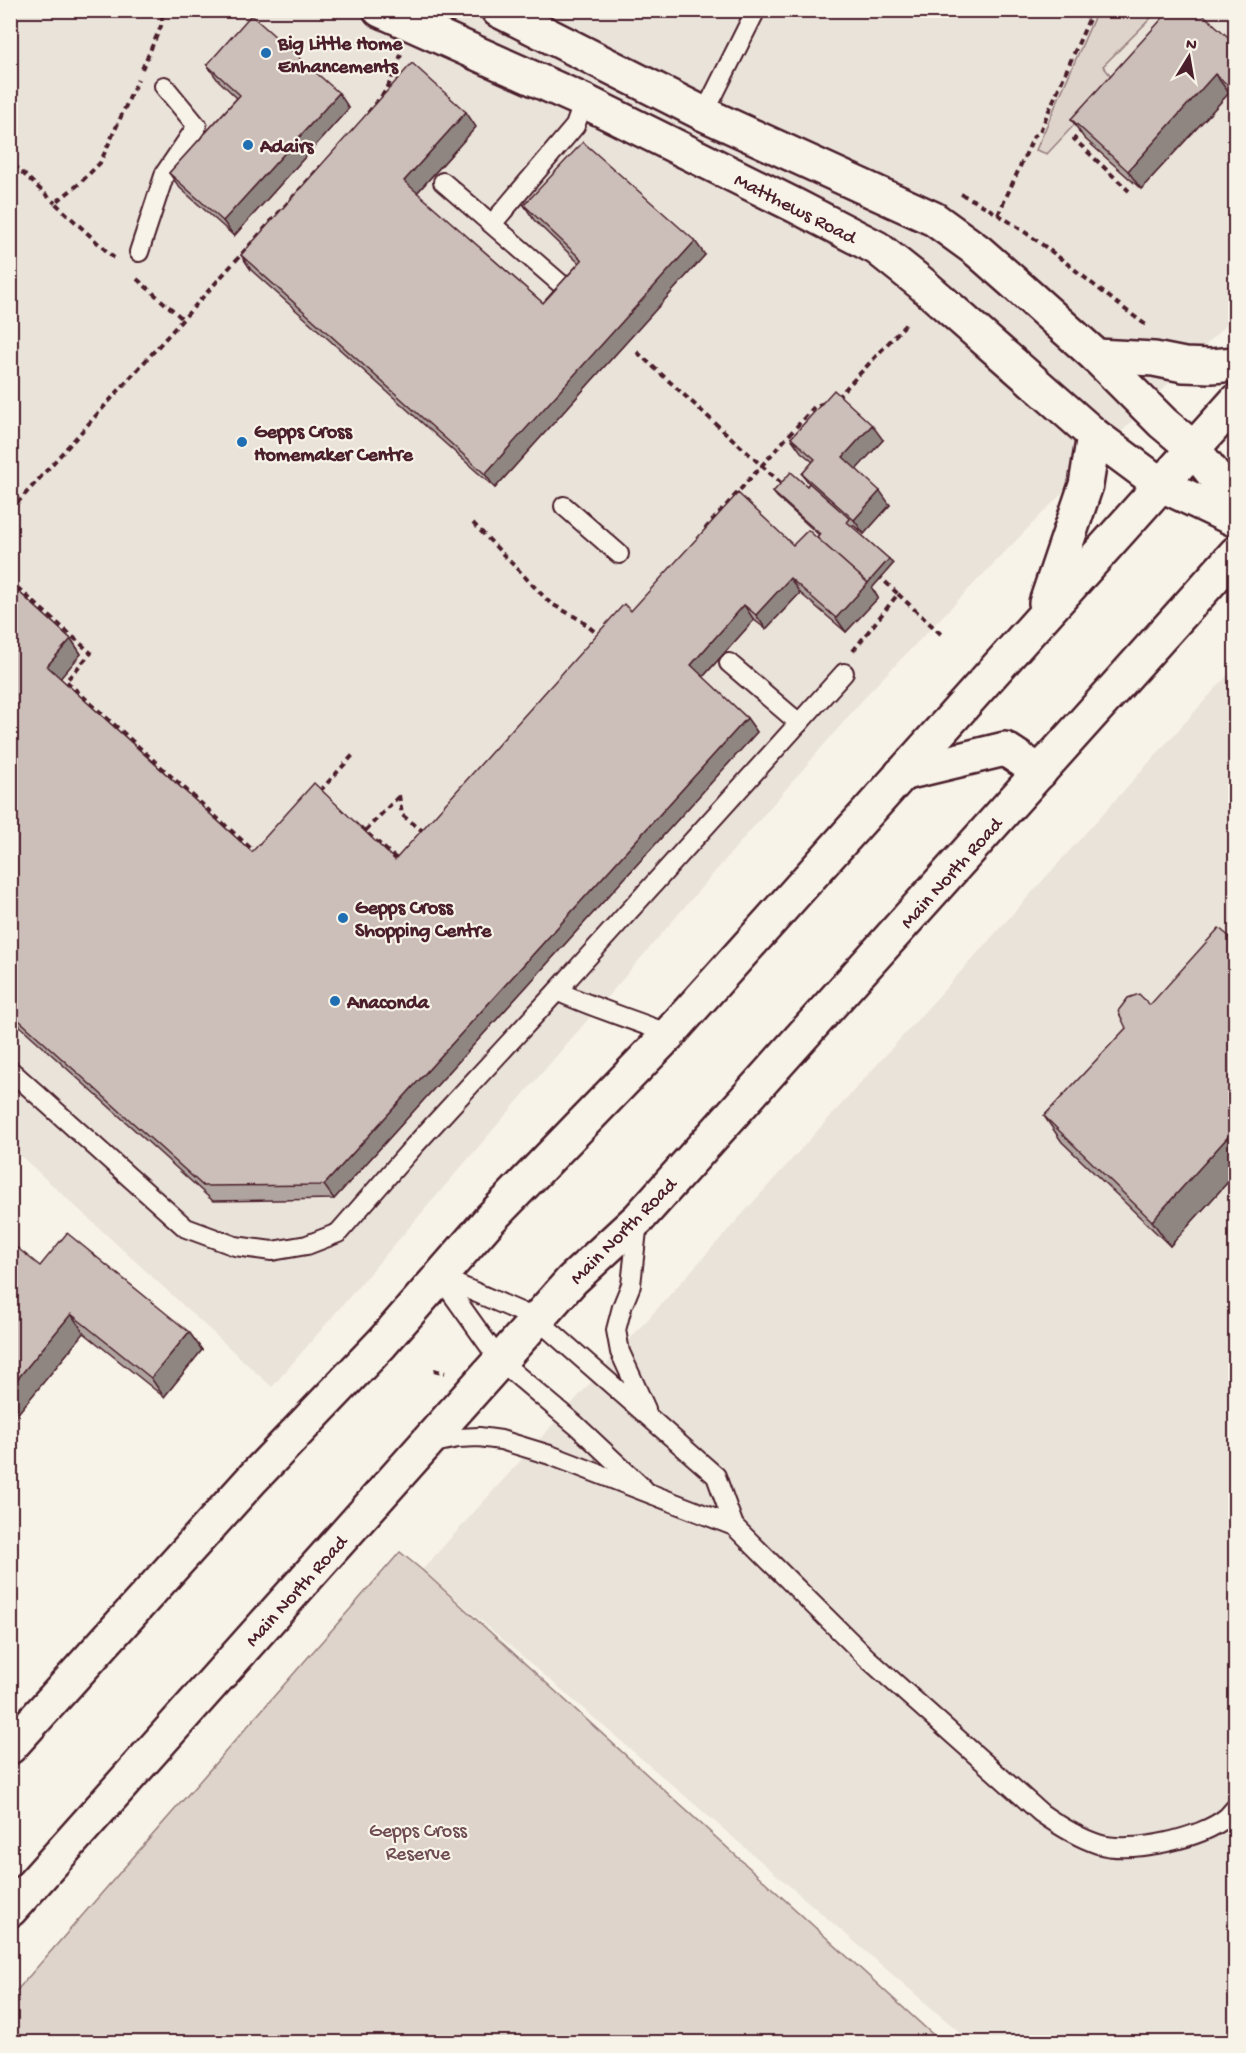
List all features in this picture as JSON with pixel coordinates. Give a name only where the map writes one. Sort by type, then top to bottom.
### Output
[{"type":"main road","name":"Matthews Road","points":[[380,10],[584,101],[877,248],[928,289],[1094,435],[1160,484],[1236,520]]},
{"type":"main road","points":[[498,10],[704,114],[934,219],[978,251],[1096,356],[1162,423],[1193,448],[1236,503]]},
{"type":"main road","points":[[1096,356],[1155,359],[1184,365],[1236,364]]},
{"type":"main road","points":[[10,1747],[253,1478],[381,1343],[491,1218],[669,1034],[1236,400]]},
{"type":"main road","points":[[1042,616],[1086,485],[1094,435]]},
{"type":"main road","name":"Main North Road","points":[[10,1910],[572,1280],[639,1218],[1236,553]]},
{"type":"main road","points":[[901,774],[1005,749],[1040,772]]},
{"type":"lane","points":[[704,114],[756,10]]},
{"type":"lane","points":[[139,252],[165,173],[197,126],[164,86]]},
{"type":"lane","points":[[492,224],[575,126],[584,101]]},
{"type":"lane","points":[[443,182],[562,285]]},
{"type":"lane","points":[[564,506],[619,554]]},
{"type":"lane","points":[[729,663],[799,723]]},
{"type":"lane","points":[[10,1070],[186,1228],[235,1246],[272,1251],[307,1245],[338,1233],[415,1145],[844,673]]},
{"type":"lane","points":[[557,991],[588,1006],[626,1017],[669,1034]]},
{"type":"lane","points":[[639,1218],[631,1285],[616,1330],[620,1352],[627,1371],[650,1416]]},
{"type":"lane","points":[[440,1277],[537,1319],[716,1476],[734,1526]]},
{"type":"lane","points":[[440,1277],[500,1361],[577,1426],[652,1496]]},
{"type":"lane","points":[[424,1445],[458,1438],[479,1437],[501,1440],[550,1455],[734,1526],[867,1658],[1041,1813],[1063,1828],[1098,1844],[1124,1848],[1154,1845],[1192,1835],[1226,1818],[1236,1807]]},
{"type":"path","points":[[55,203],[100,163],[150,54],[161,26],[163,10]]},
{"type":"path","points":[[998,215],[1034,136],[1040,131],[1092,10]]},
{"type":"path","points":[[363,119],[387,89],[414,24]]},
{"type":"path","points":[[1090,122],[1074,139],[1129,191]]},
{"type":"path","points":[[10,511],[325,161]]},
{"type":"path","points":[[14,165],[119,263]]},
{"type":"path","points":[[135,277],[184,320]]},
{"type":"path","points":[[700,535],[815,406],[835,400],[906,324]]},
{"type":"path","points":[[638,352],[787,489]]},
{"type":"path","points":[[473,522],[550,603],[579,619],[605,640]]},
{"type":"path","points":[[875,572],[944,637]]},
{"type":"path","points":[[10,581],[91,653],[66,681],[262,858]]},
{"type":"path","points":[[844,673],[845,660],[898,594]]},
{"type":"path","points":[[327,798],[320,791],[352,755]]},
{"type":"path","points":[[365,831],[399,795],[402,815],[429,837]]},
{"type":"path","points":[[358,825],[404,866]]},
{"type":"shaded area","name":"Gepps Cross Shopping Centre","points":[[10,11],[1235,11],[1235,315],[872,689],[272,1387],[11,1147]]},
{"type":"shaded area","points":[[1235,667],[1235,2042],[971,2042],[422,1570]]},
{"type":"green space","points":[[1097,11],[1143,11],[1151,18],[1103,66],[1115,81],[1047,154],[1036,150]]},
{"type":"green space","name":"Gepps Cross Reserve","points":[[400,1552],[941,2042],[11,2042],[11,1997]]},
{"type":"building","points":[[1170,10],[1198,10],[1236,44],[1236,92],[1215,74],[1128,171],[1071,119]]},
{"type":"building","points":[[251,15],[339,93],[223,221],[169,173],[240,95],[207,65]]},
{"type":"building","points":[[412,63],[466,112],[404,181],[543,303],[582,260],[524,205],[583,142],[695,241],[485,474],[241,255]]},
{"type":"building","points":[[834,390],[872,425],[843,457],[880,491],[854,520],[802,474],[815,459],[791,438]]},
{"type":"building","points":[[791,472],[807,486],[809,483],[850,519],[847,522],[889,559],[868,583],[817,538],[820,534],[773,492]]},
{"type":"building","points":[[738,493],[793,545],[808,530],[868,583],[836,618],[790,578],[756,615],[744,605],[691,665],[747,718],[324,1185],[203,1186],[10,1012],[10,584],[71,639],[47,666],[252,852],[314,783],[395,860],[624,604],[631,611]]},
{"type":"building","points":[[1219,928],[1236,942],[1236,1128],[1152,1221],[1044,1116],[1126,1028],[1118,1011],[1128,998],[1139,994],[1150,1005]]},
{"type":"building","points":[[67,1233],[189,1332],[151,1378],[71,1314],[10,1388],[10,1242],[40,1266]]},
{"type":"place","name":"Big Little Home Enhancements","points":[[266,53]]},
{"type":"place","name":"Adairs","points":[[248,145]]},
{"type":"place","name":"Gepps Cross Homemaker Centre","points":[[242,442]]},
{"type":"place","name":"Gepps Cross Shopping Centre","points":[[343,918]]},
{"type":"place","name":"Anaconda","points":[[335,1001]]}]
